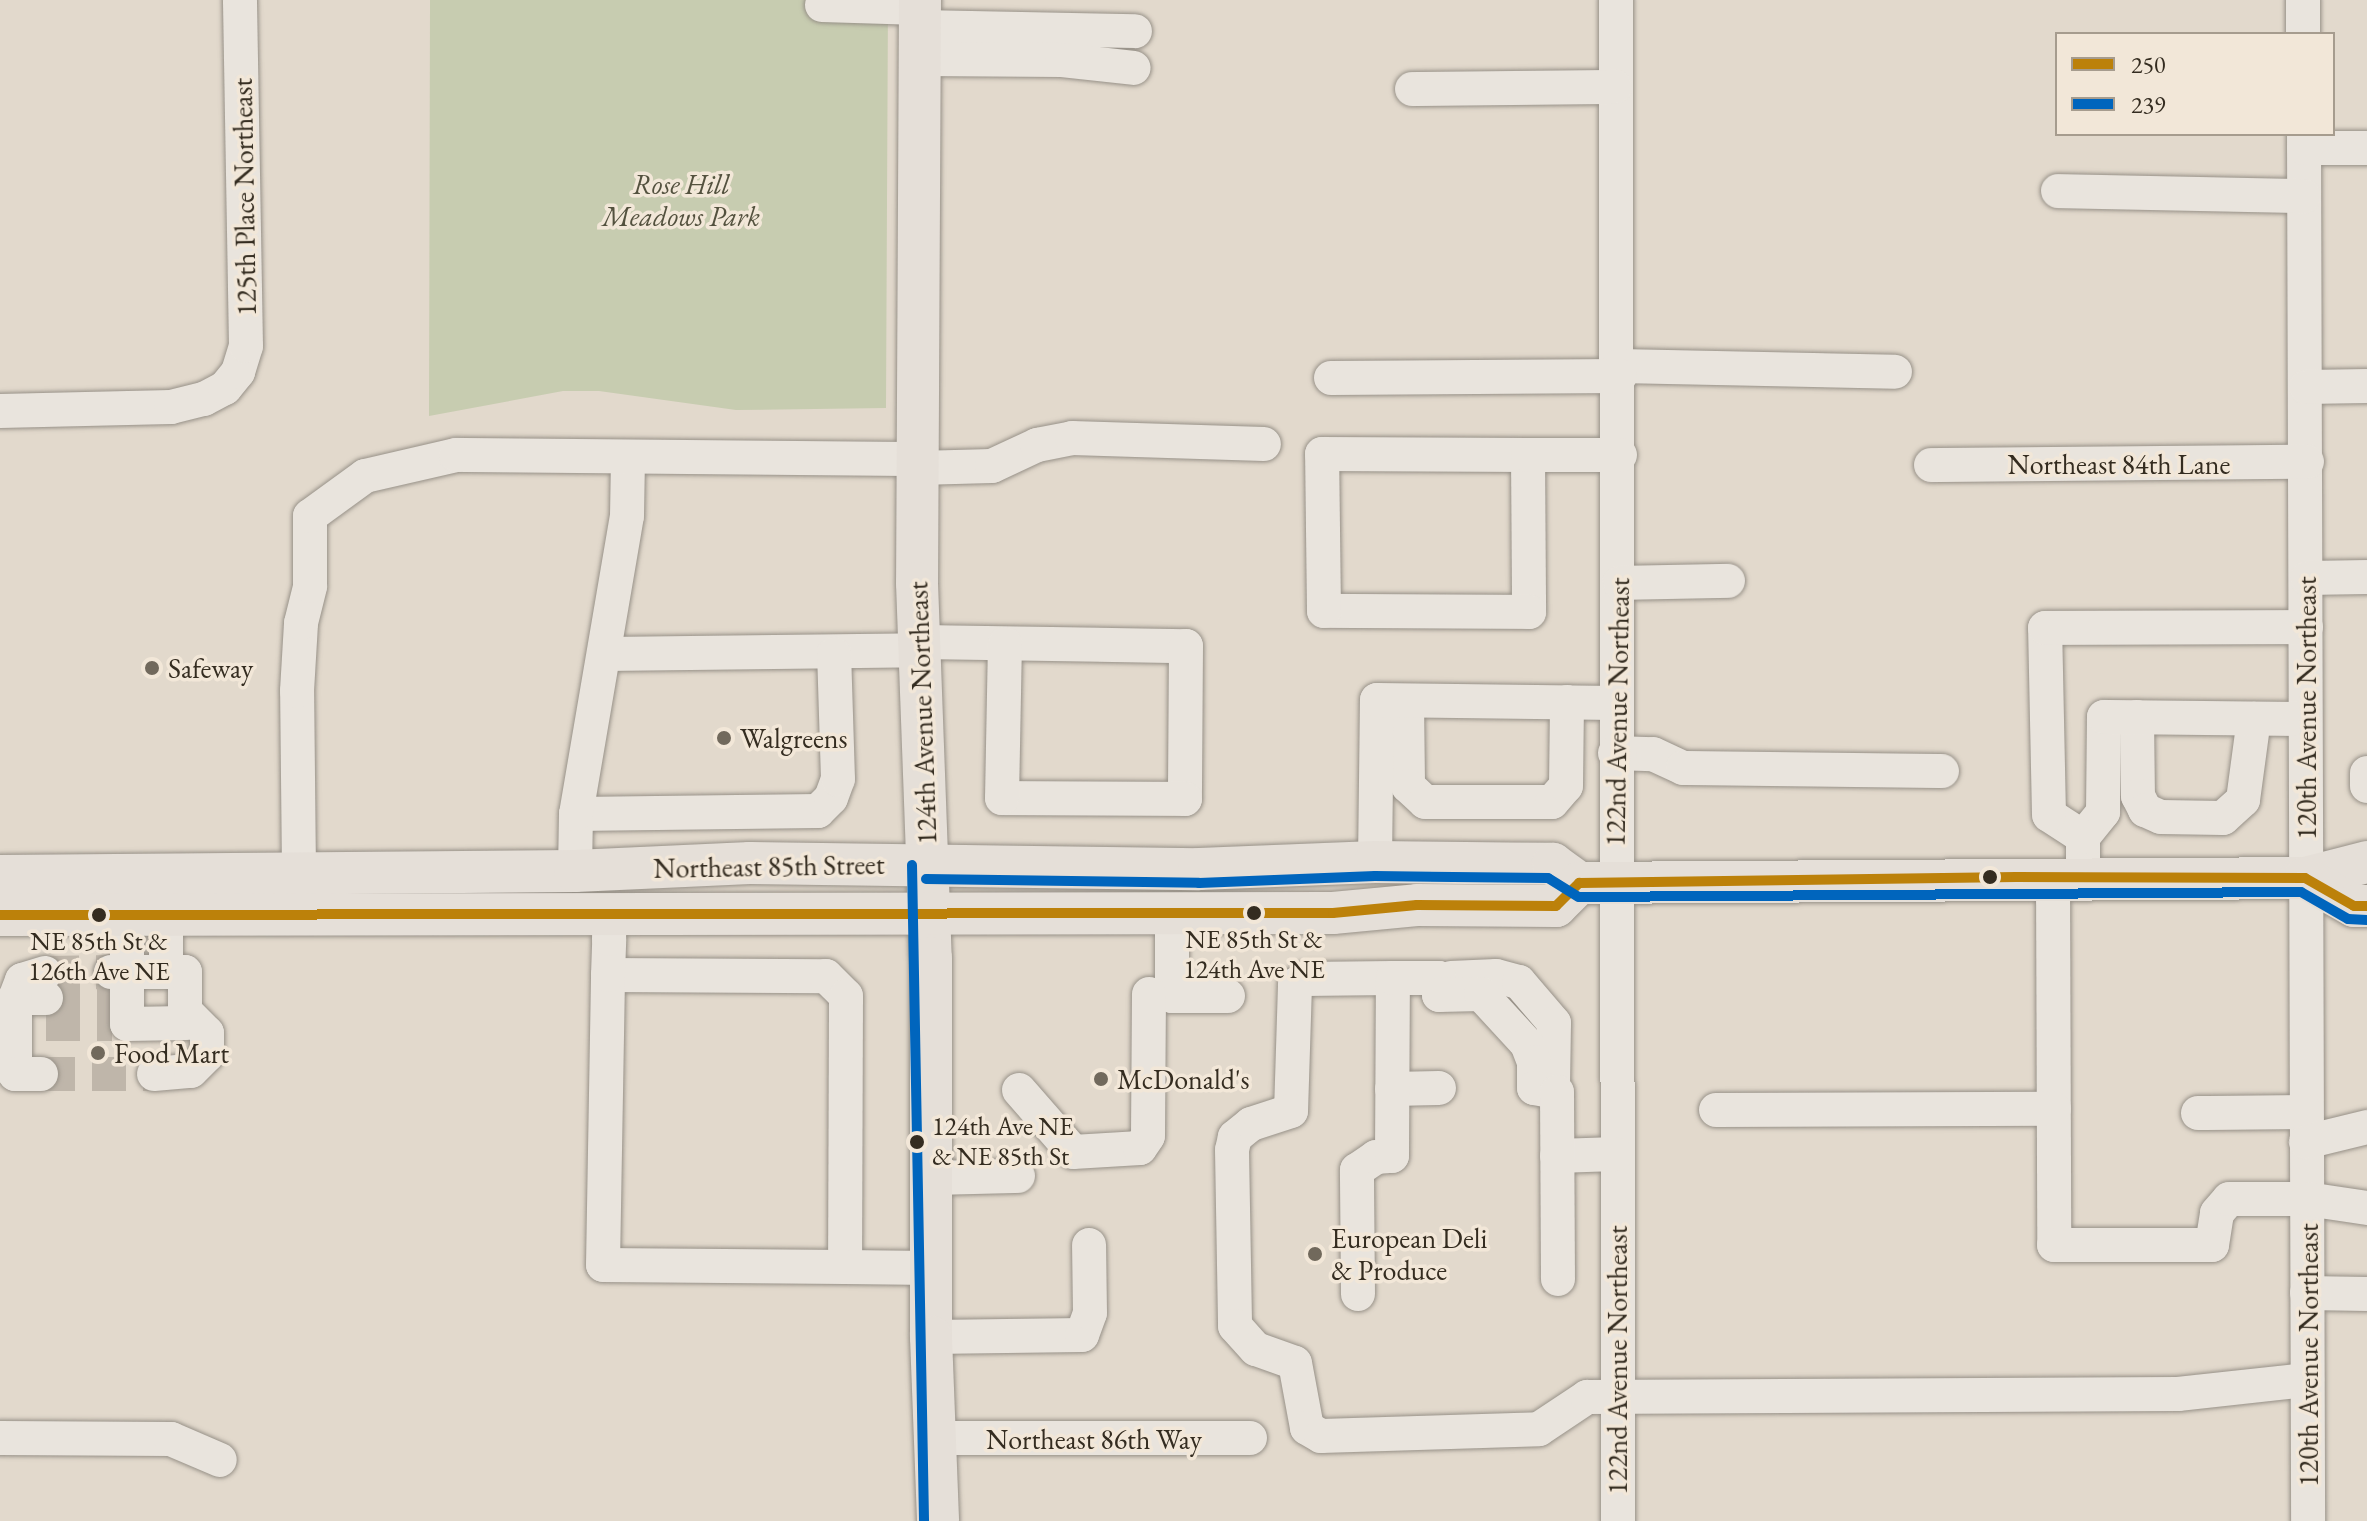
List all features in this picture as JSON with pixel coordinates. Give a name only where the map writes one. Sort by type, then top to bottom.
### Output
[{"type":"main road","name":"124th Avenue Northeast","points":[[920,23],[918,463],[929,915],[931,1337],[938,1438],[938,1521]]},
{"type":"main road","name":"Northeast 85th Street","points":[[0,876],[557,871],[750,863],[1199,869],[1375,862],[1553,864],[1597,883]]},
{"type":"main road","points":[[2305,878],[2367,862]]},
{"type":"main road","points":[[1597,883],[2073,864],[2305,878],[2367,885]]},
{"type":"main road","points":[[407,917],[412,904],[430,894],[511,893],[557,871]]},
{"type":"main road","points":[[147,918],[189,894],[270,893],[299,872]]},
{"type":"main road","points":[[2305,878],[2354,906],[2367,906]]},
{"type":"main road","name":"Northeast 85th Street","points":[[0,915],[147,918],[929,915],[1556,906],[1597,883]]},
{"type":"street","name":"125th Place Northeast","points":[[0,411],[171,407],[225,388],[238,372],[246,346],[240,0]]},
{"type":"street","name":"122nd Avenue Northeast","points":[[1616,0],[1620,583],[1615,753],[1597,883],[1616,1154],[1618,1521]]},
{"type":"street","points":[[2303,0],[2303,32]]},
{"type":"street","points":[[822,5],[920,23],[1062,60],[1134,68]]},
{"type":"street","points":[[920,23],[1135,31]]},
{"type":"street","points":[[1412,89],[1615,87]]},
{"type":"street","points":[[2304,141],[2367,148]]},
{"type":"street","name":"120th Avenue Northeast","points":[[2304,141],[2308,1521]]},
{"type":"street","points":[[2058,191],[2304,196]]},
{"type":"street","points":[[1331,378],[1620,371],[1895,372]]},
{"type":"street","points":[[2306,387],[2367,386]]},
{"type":"street","points":[[299,872],[297,691],[301,623],[310,586],[310,516],[365,476],[456,455],[992,466],[1037,445],[1072,438],[1264,444]]},
{"type":"street","points":[[1528,455],[1529,612],[1324,611],[1322,454],[1620,455]]},
{"type":"street","points":[[557,871],[576,814],[606,654],[627,516],[628,459]]},
{"type":"street","name":"Northeast 84th Lane","points":[[1931,465],[2307,462]]},
{"type":"street","points":[[2307,578],[2367,577]]},
{"type":"street","points":[[1620,583],[1728,581]]},
{"type":"street","points":[[2073,864],[2049,815],[2045,628],[2306,627]]},
{"type":"street","points":[[606,654],[834,654],[921,646],[1005,644],[1186,646],[1185,799],[1002,798],[1005,644]]},
{"type":"street","points":[[576,814],[818,811],[831,798],[838,779],[834,654]]},
{"type":"street","points":[[1375,862],[1377,700],[1615,703]]},
{"type":"street","points":[[1407,701],[1408,786],[1425,802],[1552,802],[1566,786],[1567,702]]},
{"type":"street","points":[[2305,719],[2104,717],[2103,812],[2073,864],[2054,1109],[2054,1245],[2212,1245],[2217,1213],[2229,1199],[2307,1199],[2367,1208]]},
{"type":"street","points":[[2137,717],[2138,796],[2145,810],[2161,817],[2223,818],[2243,800],[2254,719]]},
{"type":"street","points":[[1615,753],[1653,754],[1683,768],[1942,771]]},
{"type":"street","points":[[2367,773],[2367,786]]},
{"type":"street","points":[[1172,912],[1172,996],[1228,996]]},
{"type":"street","points":[[610,915],[603,1265],[931,1268]]},
{"type":"street","points":[[147,918],[166,972]]},
{"type":"street","points":[[119,998],[147,918]]},
{"type":"street","points":[[166,972],[185,972],[185,1023],[119,998],[166,972]]},
{"type":"street","points":[[608,975],[826,976],[846,996],[845,1267]]},
{"type":"street","points":[[1358,1294],[1357,1170],[1376,1157],[1392,1156],[1393,978]]},
{"type":"street","points":[[1558,1279],[1557,1156],[1543,1088],[1527,1044],[1492,1004],[1481,994],[1393,978],[1304,979],[1295,985],[1291,1111],[1251,1124],[1235,1137],[1232,1150],[1235,1326],[1242,1339],[1295,1363],[1307,1428],[1321,1436],[1539,1429],[1587,1397],[2178,1394],[2307,1380]]},
{"type":"street","points":[[1019,1090],[1073,1152],[1140,1148],[1148,1136],[1149,994]]},
{"type":"street","points":[[18,1066],[33,1003]]},
{"type":"street","points":[[154,1074],[191,1071],[207,1055],[207,1033],[185,1011]]},
{"type":"street","points":[[1392,1089],[1439,1088]]},
{"type":"street","points":[[1716,1110],[2054,1109]]},
{"type":"street","points":[[2198,1113],[2306,1127],[2367,1127]]},
{"type":"street","points":[[1557,1156],[1616,1154]]},
{"type":"street","points":[[930,1178],[1018,1176]]},
{"type":"street","points":[[931,1337],[1082,1335],[1090,1313],[1089,1245]]},
{"type":"street","points":[[2307,1293],[2367,1294]]},
{"type":"street","points":[[0,1438],[171,1439],[220,1460]]},
{"type":"street","name":"Northeast 86th Way","points":[[938,1438],[1250,1438]]},
{"type":"green space","name":"Rose Hill Meadows Park","points":[[430,0],[888,0],[886,408],[736,410],[599,391],[563,391],[429,416]]},
{"type":"tunnel","points":[[45,973],[111,972]]},
{"type":"tunnel","points":[[46,998],[111,998]]},
{"type":"tunnel","points":[[46,1024],[112,1024]]},
{"type":"tunnel","points":[[41,1074],[154,1074]]},
{"type":"transit line","name":"239","points":[[912,865],[924,1521]]},
{"type":"transit line","name":"239","points":[[926,879],[1199,883],[1375,876],[1548,878],[1579,897],[2301,892],[2348,919],[2367,920]]},
{"type":"transit line","name":"250","points":[[0,915],[1333,913],[1417,905],[1556,906],[1579,883],[2016,877],[2305,878],[2354,906],[2367,906]]},
{"type":"place","name":"Safeway","points":[[152,668]]},
{"type":"place","name":"Walgreens","points":[[724,738]]},
{"type":"place","name":"NE 85th St & 124th Ave NE","points":[[1254,913]]},
{"type":"place","name":"NE 85th St & 126th Ave NE","points":[[99,915]]},
{"type":"place","name":"Food Mart","points":[[98,1053]]},
{"type":"place","name":"McDonald's","points":[[1101,1079]]},
{"type":"place","name":"124th Ave NE & NE 85th St","points":[[917,1142]]},
{"type":"place","name":"European Deli & Produce","points":[[1315,1254]]}]
